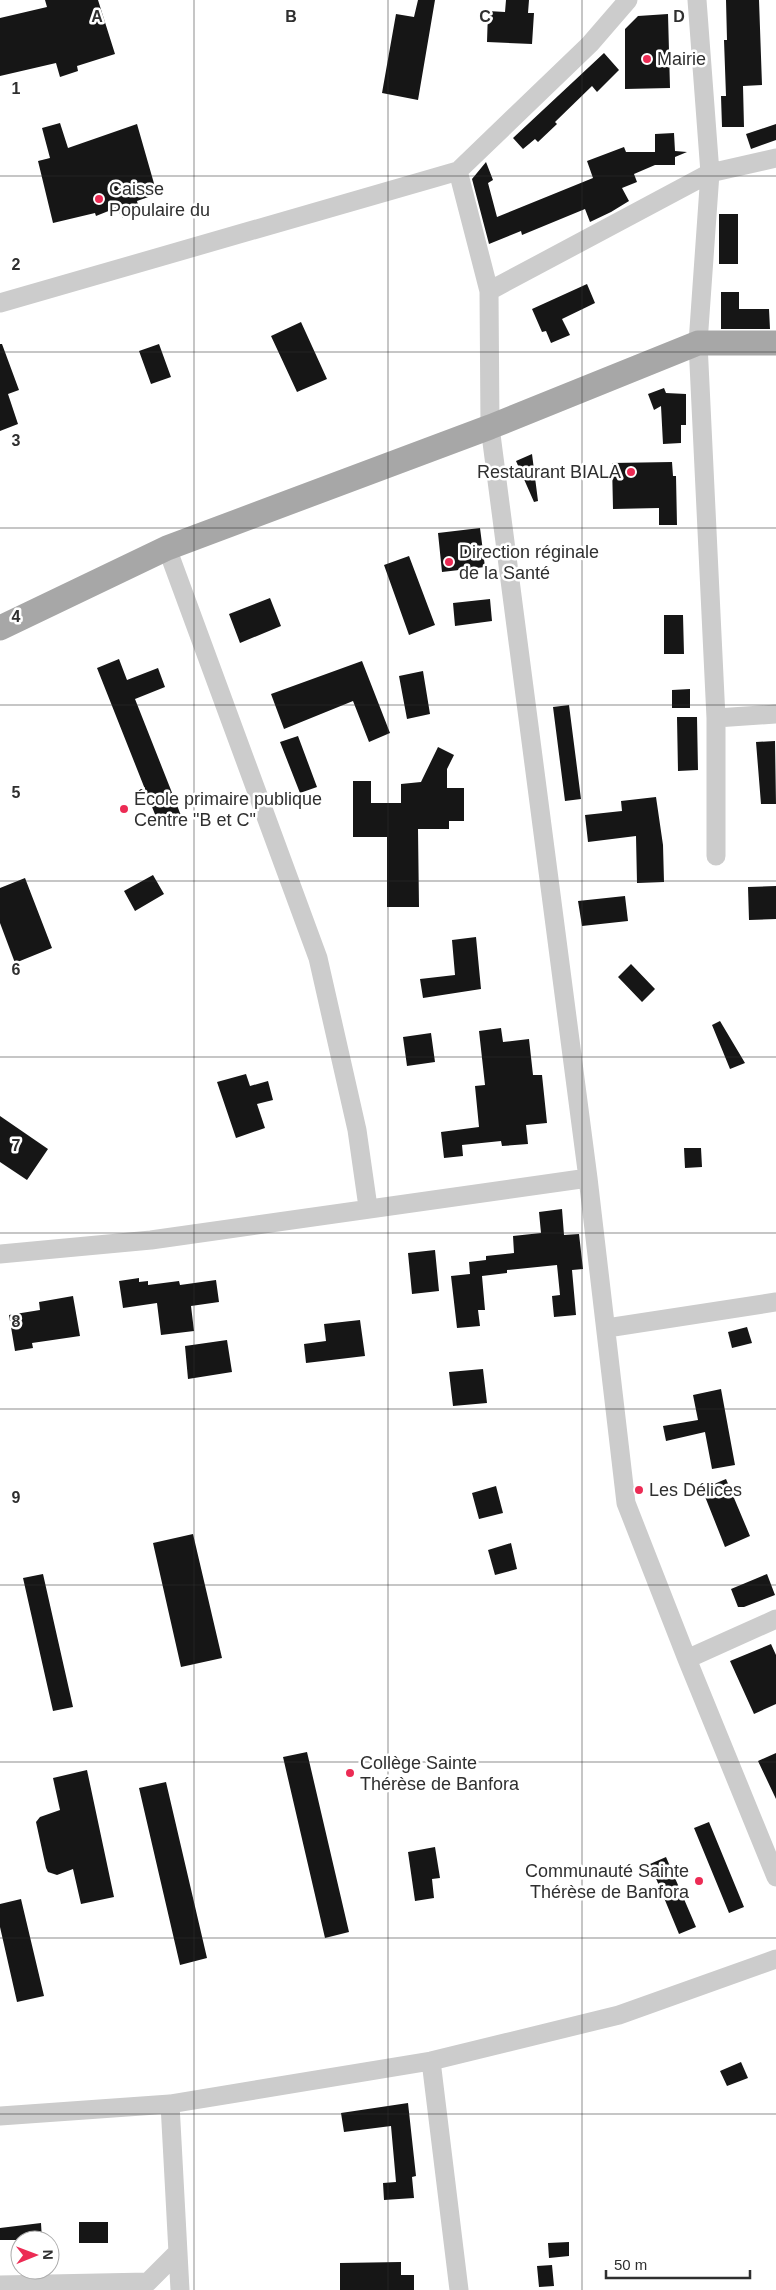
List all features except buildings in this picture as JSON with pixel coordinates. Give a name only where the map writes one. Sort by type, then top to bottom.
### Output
[{"type":"main road","points":[[0,628],[167,548],[490,427],[698,343],[776,343]]},
{"type":"street","points":[[0,303],[458,171],[590,44],[628,0]]},
{"type":"street","points":[[698,0],[710,173],[698,343],[716,718],[716,856]]},
{"type":"street","points":[[489,291],[710,173],[776,158]]},
{"type":"street","points":[[458,171],[489,291],[490,427],[607,1328],[626,1503],[776,1877]]},
{"type":"street","points":[[167,548],[318,958],[357,1130],[368,1208]]},
{"type":"street","points":[[716,718],[776,714]]},
{"type":"street","points":[[0,1254],[151,1240],[588,1178]]},
{"type":"street","points":[[607,1328],[776,1302]]},
{"type":"street","points":[[687,1659],[776,1619]]},
{"type":"street","points":[[0,2116],[170,2104],[431,2061],[619,2015],[776,1958]]},
{"type":"street","points":[[431,2061],[459,2290]]},
{"type":"street","points":[[170,2104],[180,2290]]},
{"type":"street","points":[[0,2285],[148,2282],[178,2252]]},
{"type":"place","name":"Mairie","points":[[647,59]]},
{"type":"place","name":"Caisse Populaire du","points":[[99,199]]},
{"type":"place","name":"Restaurant BIALA","points":[[631,472]]},
{"type":"place","name":"Direction réginale de la Santé","points":[[449,562]]},
{"type":"place","name":"École primaire publique Centre \"B et C\"","points":[[124,809]]},
{"type":"place","name":"Les Délices","points":[[639,1490]]},
{"type":"place","name":"Collège Sainte Thérèse de Banfora","points":[[350,1773]]},
{"type":"place","name":"Communauté Sainte Thérèse de Banfora","points":[[699,1881]]}]
